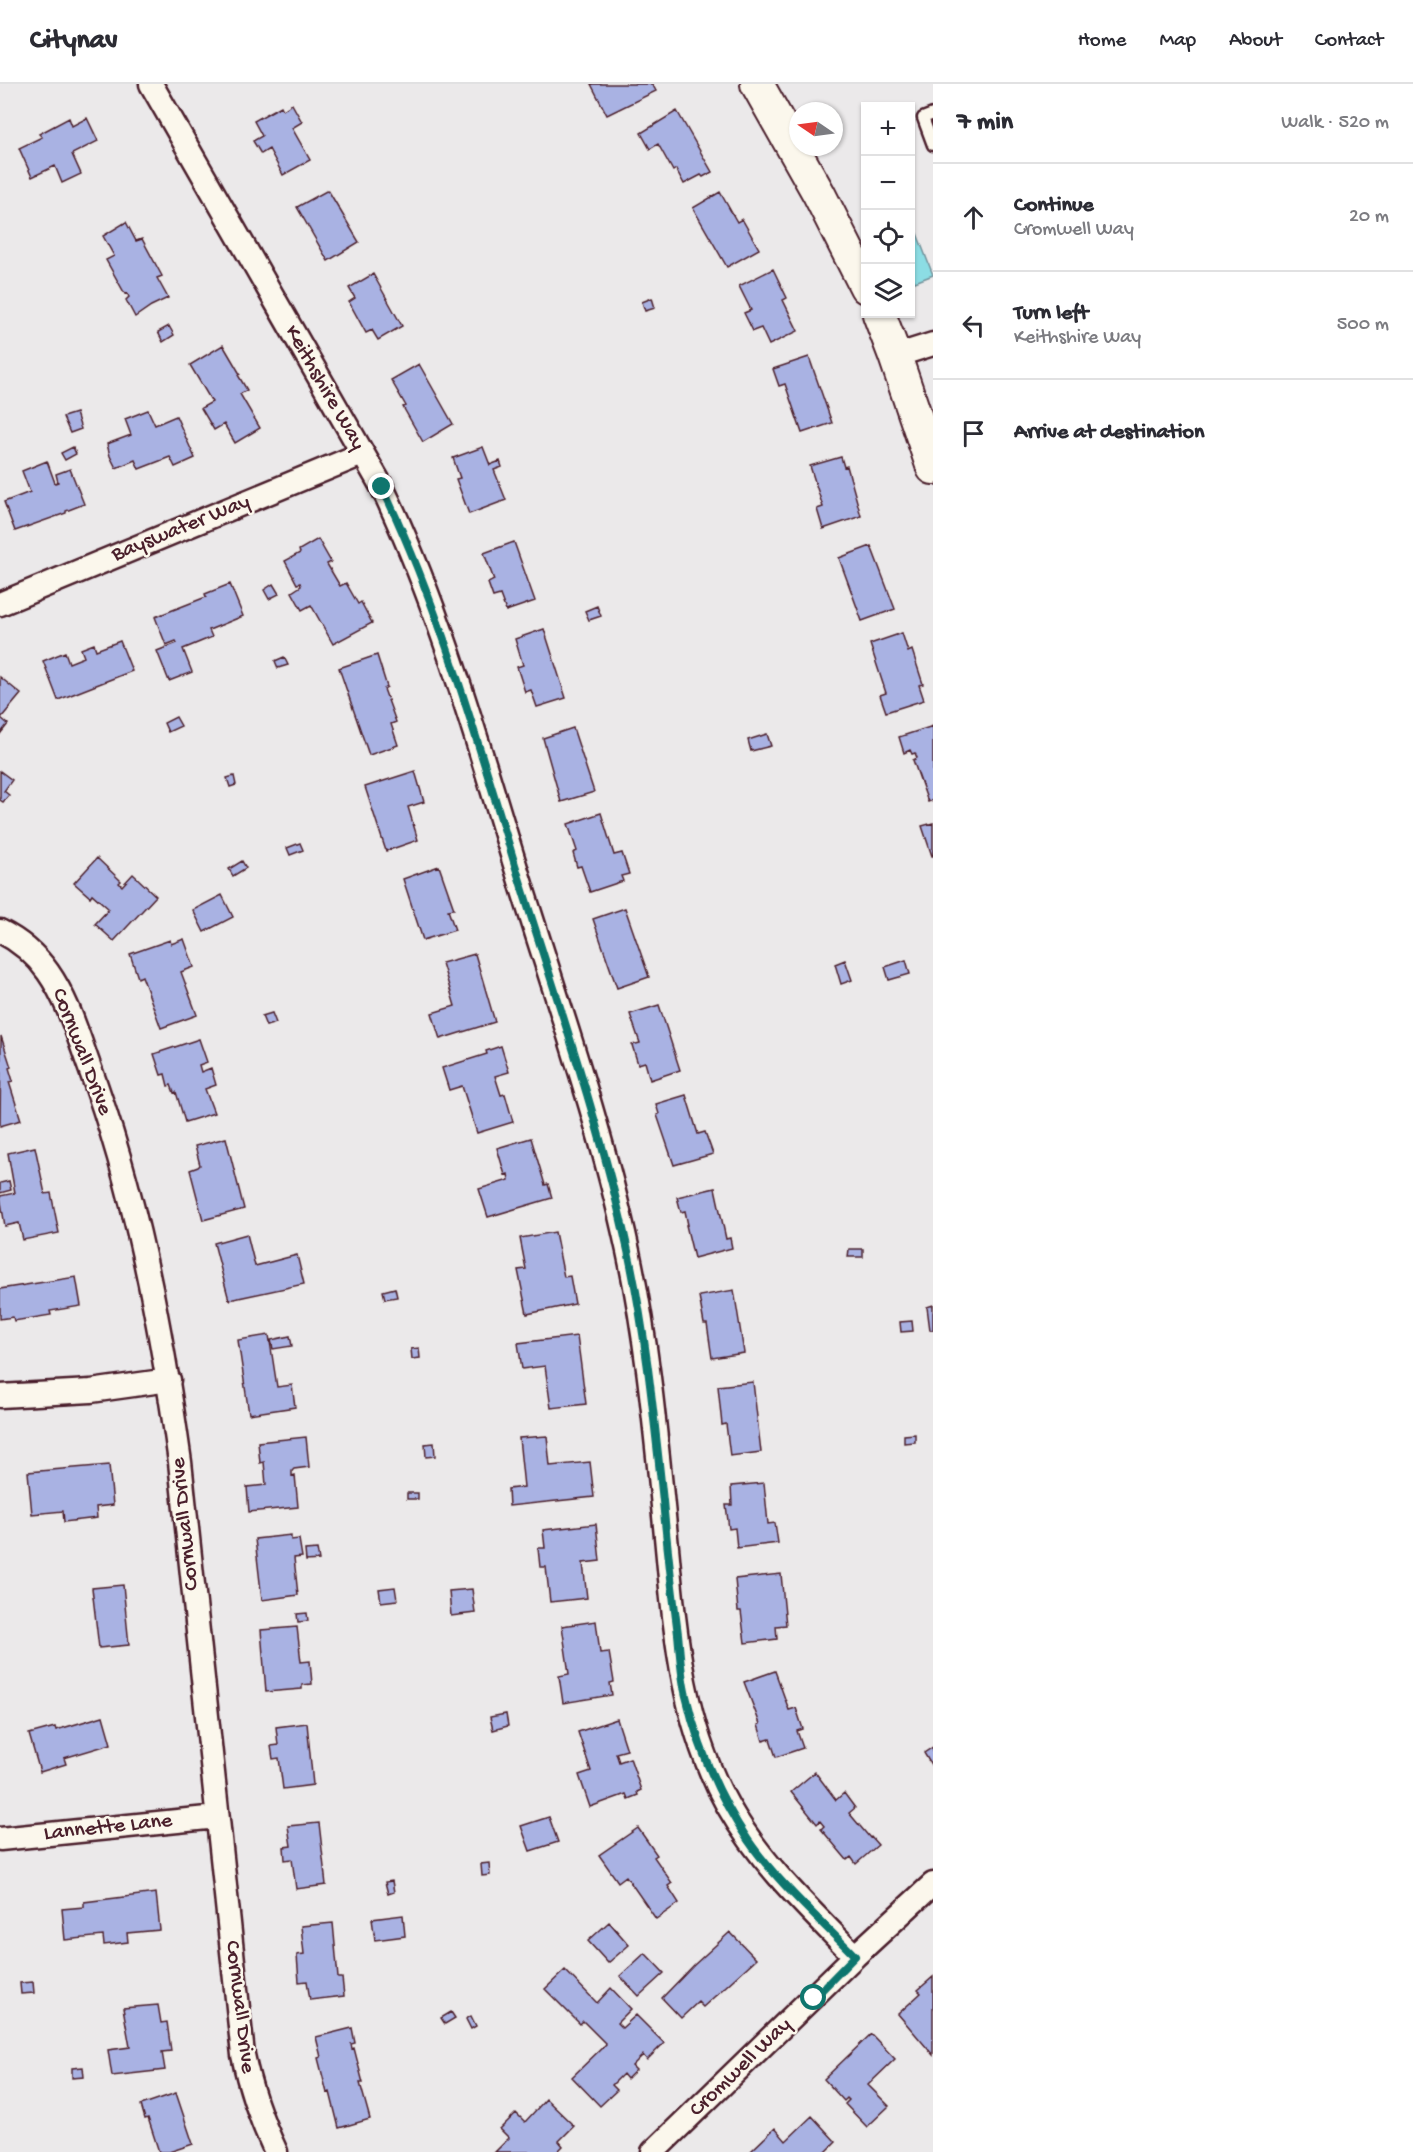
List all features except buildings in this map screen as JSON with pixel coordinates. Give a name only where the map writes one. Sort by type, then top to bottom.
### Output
[{"type":"main road","points":[[757,84],[819,194],[861,277]]},
{"type":"main road","points":[[881,318],[933,468]]},
{"type":"street","name":"Keithshire Way","points":[[151,84],[382,487],[405,536],[434,610],[481,754],[599,1137],[628,1250],[651,1385],[669,1566],[685,1692],[695,1730],[726,1803],[750,1842],[786,1885],[855,1956]]},
{"type":"street","points":[[895,356],[933,344]]},
{"type":"street","name":"Bayswater Way","points":[[0,604],[362,454]]},
{"type":"street","name":"Cornwall Drive","points":[[0,931],[28,950],[48,971],[64,999],[96,1085],[126,1179],[145,1253],[180,1462],[243,2055],[250,2088],[261,2122],[276,2152]]},
{"type":"street","points":[[0,1396],[91,1391],[168,1380]]},
{"type":"street","name":"Lannette Lane","points":[[0,1839],[217,1817]]},
{"type":"street","name":"Cromwell Way","points":[[653,2152],[855,1956],[933,1884]]},
{"type":"lane","points":[[933,114],[923,118],[933,145]]},
{"type":"water","points":[[915,228],[933,275],[915,282]]},
{"type":"route","points":[[382,487],[405,536],[434,610],[481,754],[596,1125],[628,1250],[651,1385],[669,1566],[685,1692],[695,1730],[726,1803],[750,1842],[786,1885],[855,1956],[814,1998]]}]
